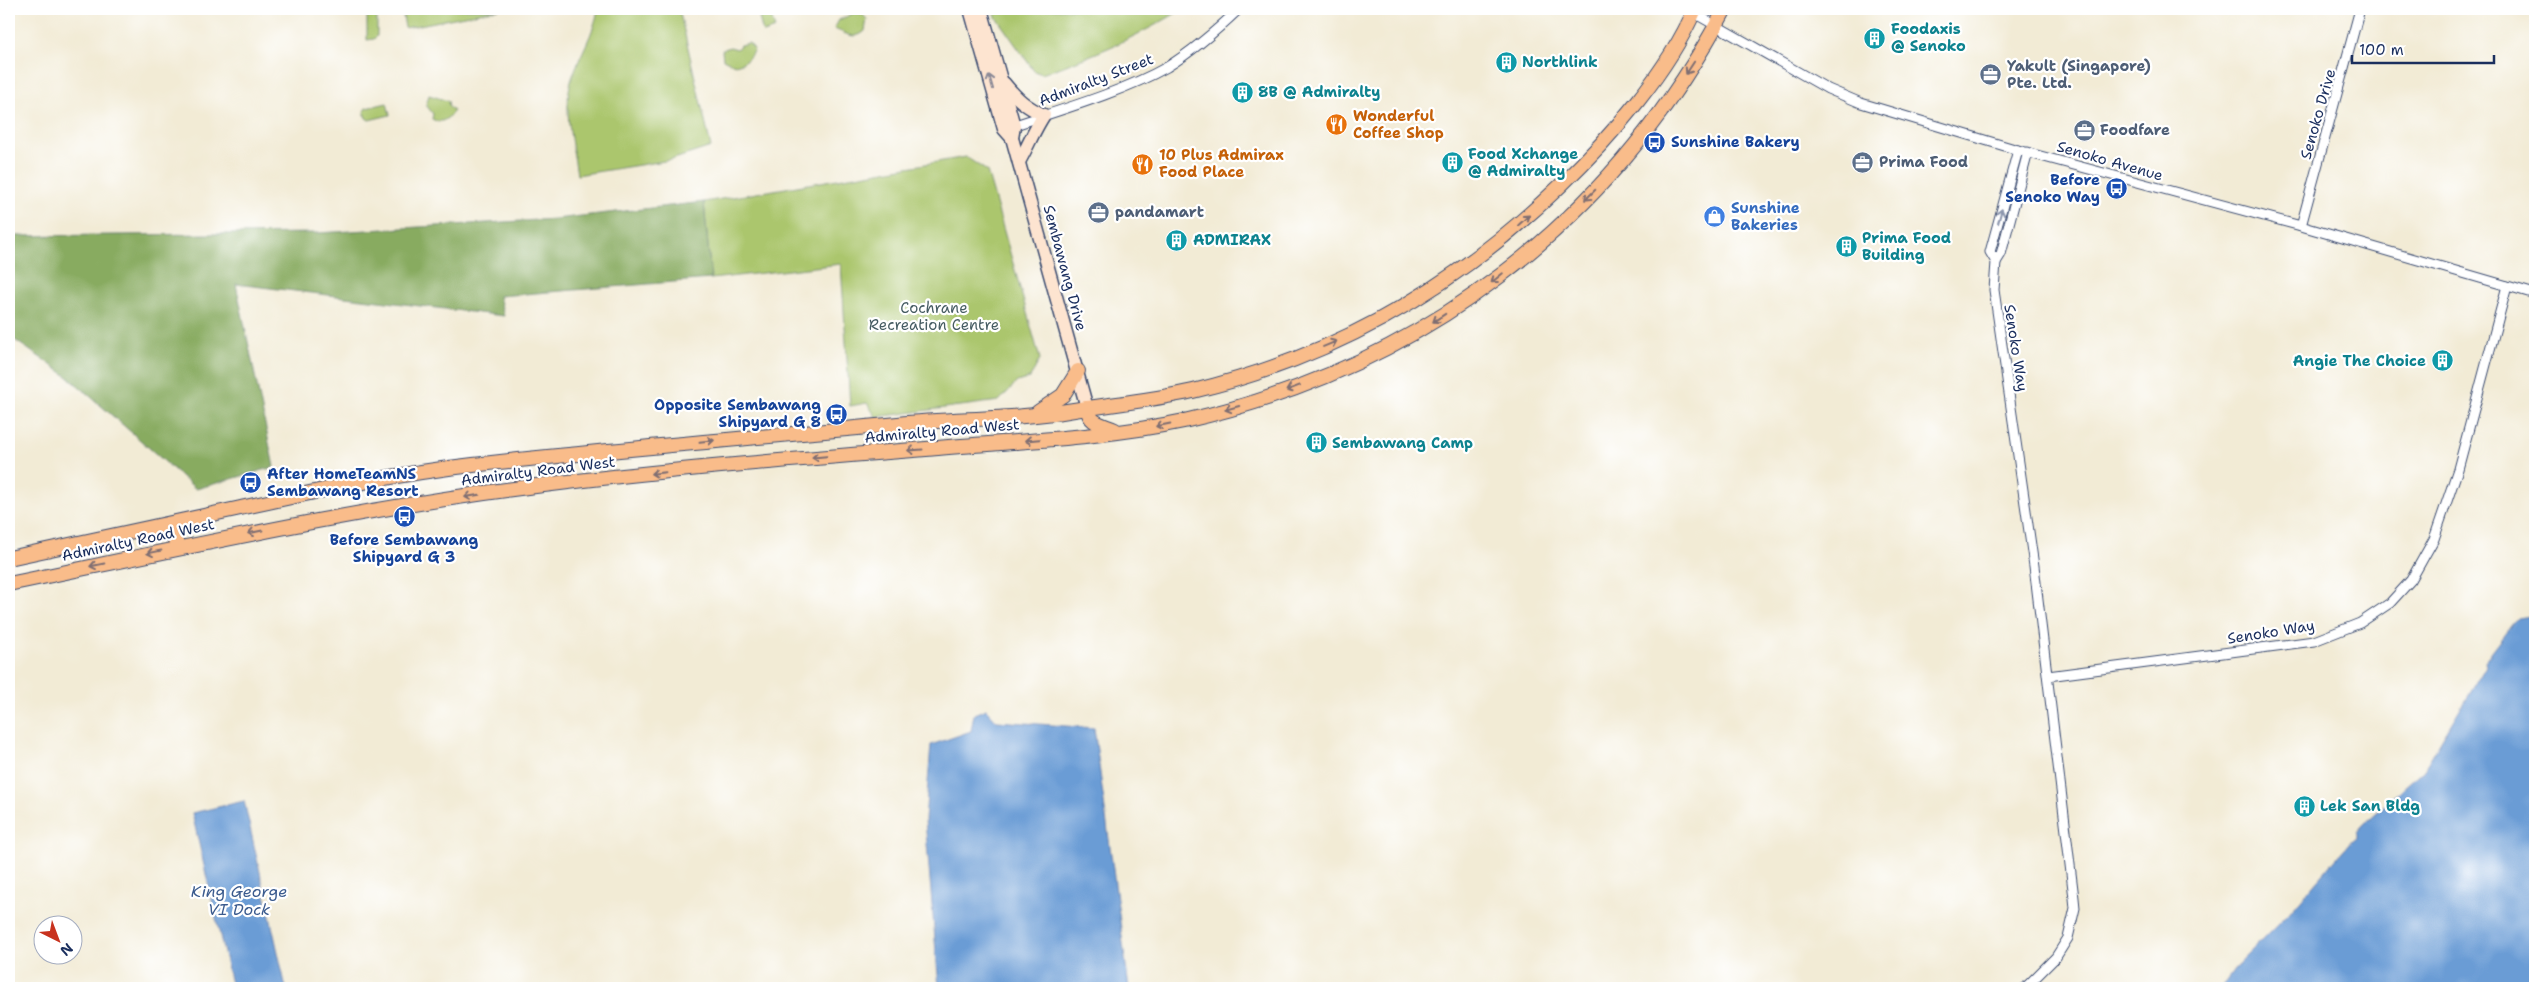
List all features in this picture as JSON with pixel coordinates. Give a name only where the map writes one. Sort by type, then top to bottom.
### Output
[{"type":"main road","name":"Sembawang Drive","points":[[970,9],[1010,131],[1078,371],[1086,408]]},
{"type":"main road","name":"Sembawang Drive","points":[[981,9],[1001,80],[1010,131]]},
{"type":"main road","name":"Admiralty Road West","points":[[9,584],[178,547],[303,523],[561,483],[1118,431],[1186,420],[1258,402],[1340,370],[1378,353],[1415,332],[1480,291],[1559,225],[1617,169],[1668,103],[1725,9]]},
{"type":"main road","name":"Admiralty Road West","points":[[9,558],[338,487],[462,466],[744,437],[1033,415],[1190,392],[1248,376],[1335,342],[1424,296],[1511,232],[1572,175],[1629,110],[1665,61],[1694,11]]},
{"type":"main road","points":[[1001,80],[1018,101],[1027,108],[1044,115],[1033,131],[1033,139],[1019,162]]},
{"type":"main road","points":[[1033,415],[1063,395],[1078,371]]},
{"type":"main road","points":[[1086,408],[1089,418],[1094,422],[1118,431]]},
{"type":"main road","points":[[138,530],[160,529],[170,532],[175,537],[178,547]]},
{"type":"street","name":"Admiralty Street","points":[[1010,131],[1044,115],[1117,90],[1166,68],[1187,54],[1239,9]]},
{"type":"street","name":"Senoko Drive","points":[[2300,226],[2360,9]]},
{"type":"street","name":"Senoko Avenue","points":[[1694,11],[1716,26],[1844,97],[2018,150],[2300,226],[2535,294]]},
{"type":"street","name":"Senoko Way","points":[[1996,262],[1990,252],[2018,150]]},
{"type":"street","name":"Senoko Way","points":[[2028,152],[2002,254],[1996,262],[1994,290],[2048,676],[2075,908],[2068,938],[2056,957],[2029,987]]},
{"type":"street","name":"Senoko Way","points":[[2048,676],[2314,641],[2360,623],[2390,603],[2411,580],[2434,539],[2458,468],[2507,286]]},
{"type":"green space","points":[[367,9],[377,9],[377,36],[374,39],[367,40]]},
{"type":"green space","points":[[402,9],[499,9],[405,28]]},
{"type":"green space","points":[[598,9],[679,9],[711,147],[671,160],[577,175],[569,126],[569,89]]},
{"type":"green space","points":[[769,9],[775,29],[763,33],[757,10]]},
{"type":"green space","points":[[993,9],[1183,9],[1148,29],[1114,45],[1042,74],[1034,71],[996,17]]},
{"type":"green space","points":[[854,13],[861,13],[867,19],[865,31],[854,36],[834,29],[839,20]]},
{"type":"green space","points":[[749,43],[754,49],[744,61],[735,65],[723,59],[722,50],[730,47],[737,49],[740,45]]},
{"type":"green space","points":[[429,95],[448,101],[449,107],[454,111],[442,121],[432,119],[433,114],[426,105]]},
{"type":"green space","points":[[387,103],[390,115],[369,120],[366,118],[364,111],[366,108]]},
{"type":"green space","name":"Cochrane Recreation Centre","points":[[966,157],[987,171],[1040,359],[1030,378],[1017,382],[999,401],[876,417],[867,403],[850,406],[841,264],[711,279],[704,202]]},
{"type":"green space","points":[[704,202],[711,279],[499,296],[504,316],[236,284],[274,467],[196,489],[67,376],[9,336],[9,236],[317,233],[555,219]]},
{"type":"water","points":[[2535,615],[2535,988],[2221,988],[2240,962],[2288,914],[2351,841],[2357,838],[2357,832],[2363,825],[2424,769],[2486,665],[2485,661],[2518,618]]},
{"type":"water","points":[[986,709],[997,721],[1094,728],[1129,988],[939,988],[925,820],[931,745],[971,731],[974,714]]},
{"type":"water","name":"King George VI Dock","points":[[244,801],[286,988],[232,988],[192,813]]},
{"type":"place","name":"Foodaxis @ Senoko","points":[[1875,38]]},
{"type":"place","name":"Northlink","points":[[1506,62]]},
{"type":"place","name":"Yakult (Singapore) Pte. Ltd.","points":[[1991,75]]},
{"type":"place","name":"8B @ Admiralty","points":[[1242,92]]},
{"type":"place","name":"Wonderful Coffee Shop","points":[[1337,125]]},
{"type":"place","name":"Foodfare","points":[[2084,130]]},
{"type":"place","name":"Sunshine Bakery","points":[[1655,142]]},
{"type":"place","name":"Prima Food","points":[[1863,162]]},
{"type":"place","name":"Food Xchange @ Admiralty","points":[[1452,163]]},
{"type":"place","name":"10 Plus Admirax Food Place","points":[[1143,164]]},
{"type":"place","name":"Before Senoko Way","points":[[2116,189]]},
{"type":"place","name":"pandamart","points":[[1099,212]]},
{"type":"place","name":"Sunshine Bakeries","points":[[1715,217]]},
{"type":"place","name":"ADMIRAX","points":[[1177,240]]},
{"type":"place","name":"Prima Food Building","points":[[1846,247]]},
{"type":"place","name":"Angie The Choice","points":[[2442,361]]},
{"type":"place","name":"Opposite Sembawang Shipyard G 8","points":[[837,414]]},
{"type":"place","name":"Sembawang Camp","points":[[1316,443]]},
{"type":"place","name":"After HomeTeamNS Sembawang Resort","points":[[251,483]]},
{"type":"place","name":"Before Sembawang Shipyard G 3","points":[[404,517]]},
{"type":"place","name":"Lek San Bldg","points":[[2304,806]]}]
